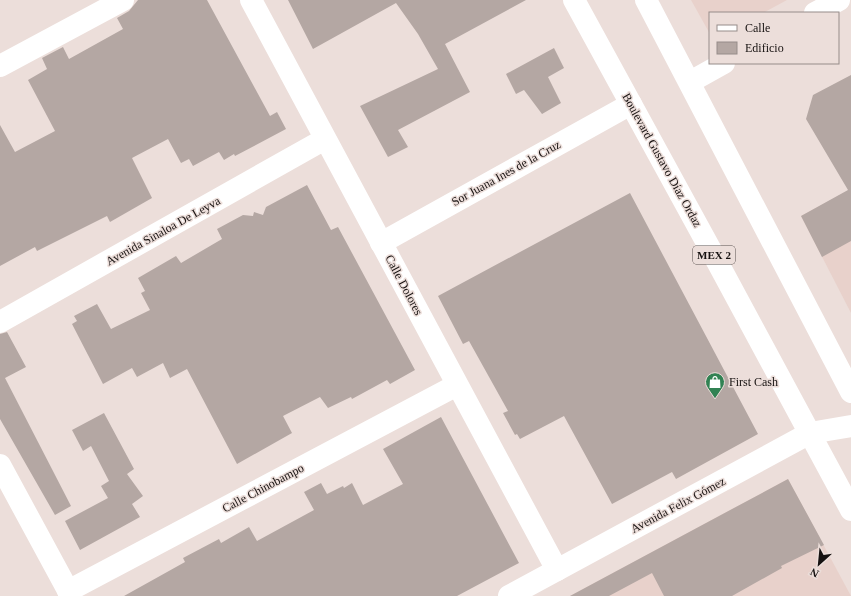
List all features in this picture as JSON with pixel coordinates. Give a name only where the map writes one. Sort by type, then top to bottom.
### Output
[{"type":"street","points":[[0,66],[124,0]]},
{"type":"street","name":"Calle Dolores","points":[[251,0],[557,570]]},
{"type":"street","name":"Boulevard Gustavo Díaz Ordaz","points":[[574,0],[714,254],[851,510]]},
{"type":"street","points":[[646,0],[851,392]]},
{"type":"street","points":[[817,12],[839,0]]},
{"type":"street","points":[[690,82],[722,64]]},
{"type":"street","name":"Sor Juana Ines de la Cruz","points":[[381,242],[631,104]]},
{"type":"street","name":"Avenida Sinaloa De Leyva","points":[[0,322],[325,139]]},
{"type":"street","name":"Calle Chinobampo","points":[[69,594],[457,385]]},
{"type":"street","name":"Avenida Felix Gómez","points":[[509,596],[810,433],[851,426]]},
{"type":"street","points":[[0,465],[69,594]]},
{"type":"shaded area","points":[[691,0],[787,0],[765,12],[709,12],[709,32]]},
{"type":"shaded area","points":[[851,189],[851,313],[801,216]]},
{"type":"shaded area","points":[[788,479],[851,596],[570,596]]},
{"type":"building","points":[[138,0],[207,0],[270,116],[277,112],[286,129],[235,156],[234,154],[224,160],[219,152],[193,166],[189,159],[181,163],[168,139],[132,158],[152,198],[110,222],[107,216],[37,251],[35,247],[0,266],[0,125],[15,152],[55,131],[28,80],[47,69],[42,58],[63,47],[69,59],[123,29],[117,18],[129,11]]},
{"type":"building","points":[[288,0],[526,0],[445,44],[470,92],[398,130],[408,147],[388,157],[360,106],[438,69],[418,34],[396,3],[313,49]]},
{"type":"building","points":[[554,48],[564,68],[548,77],[561,103],[542,114],[524,90],[516,94],[506,74]]},
{"type":"building","points":[[851,75],[851,241],[822,257],[801,216],[848,190],[806,119],[813,95]]},
{"type":"building","points":[[307,185],[331,230],[338,227],[415,370],[390,384],[387,380],[352,399],[351,397],[328,408],[320,397],[283,416],[292,433],[237,464],[187,369],[170,378],[163,363],[137,377],[132,368],[103,384],[72,324],[77,321],[74,316],[97,304],[111,329],[150,310],[141,293],[145,291],[138,278],[176,256],[181,263],[222,239],[217,229],[243,215],[253,216],[254,212],[263,215],[266,207]]},
{"type":"building","points":[[630,193],[758,434],[676,479],[672,472],[612,504],[564,416],[520,439],[517,434],[515,435],[503,413],[508,411],[469,341],[463,344],[438,296]]},
{"type":"building","points":[[7,332],[26,367],[5,378],[71,506],[55,515],[0,419],[0,334]]},
{"type":"building","points":[[104,413],[134,469],[127,474],[143,496],[132,504],[140,517],[80,550],[65,521],[108,498],[101,486],[109,481],[91,446],[83,451],[72,430]]},
{"type":"building","points":[[441,417],[519,563],[457,596],[124,596],[185,562],[183,558],[219,539],[221,543],[249,527],[257,541],[314,510],[304,492],[321,483],[327,494],[343,486],[344,488],[352,483],[363,505],[403,484],[383,449]]},
{"type":"building","points":[[788,479],[824,545],[781,566],[782,568],[732,596],[664,596],[652,573],[609,596],[570,596]]},
{"type":"place","name":"First Cash","points":[[715,399]]}]
